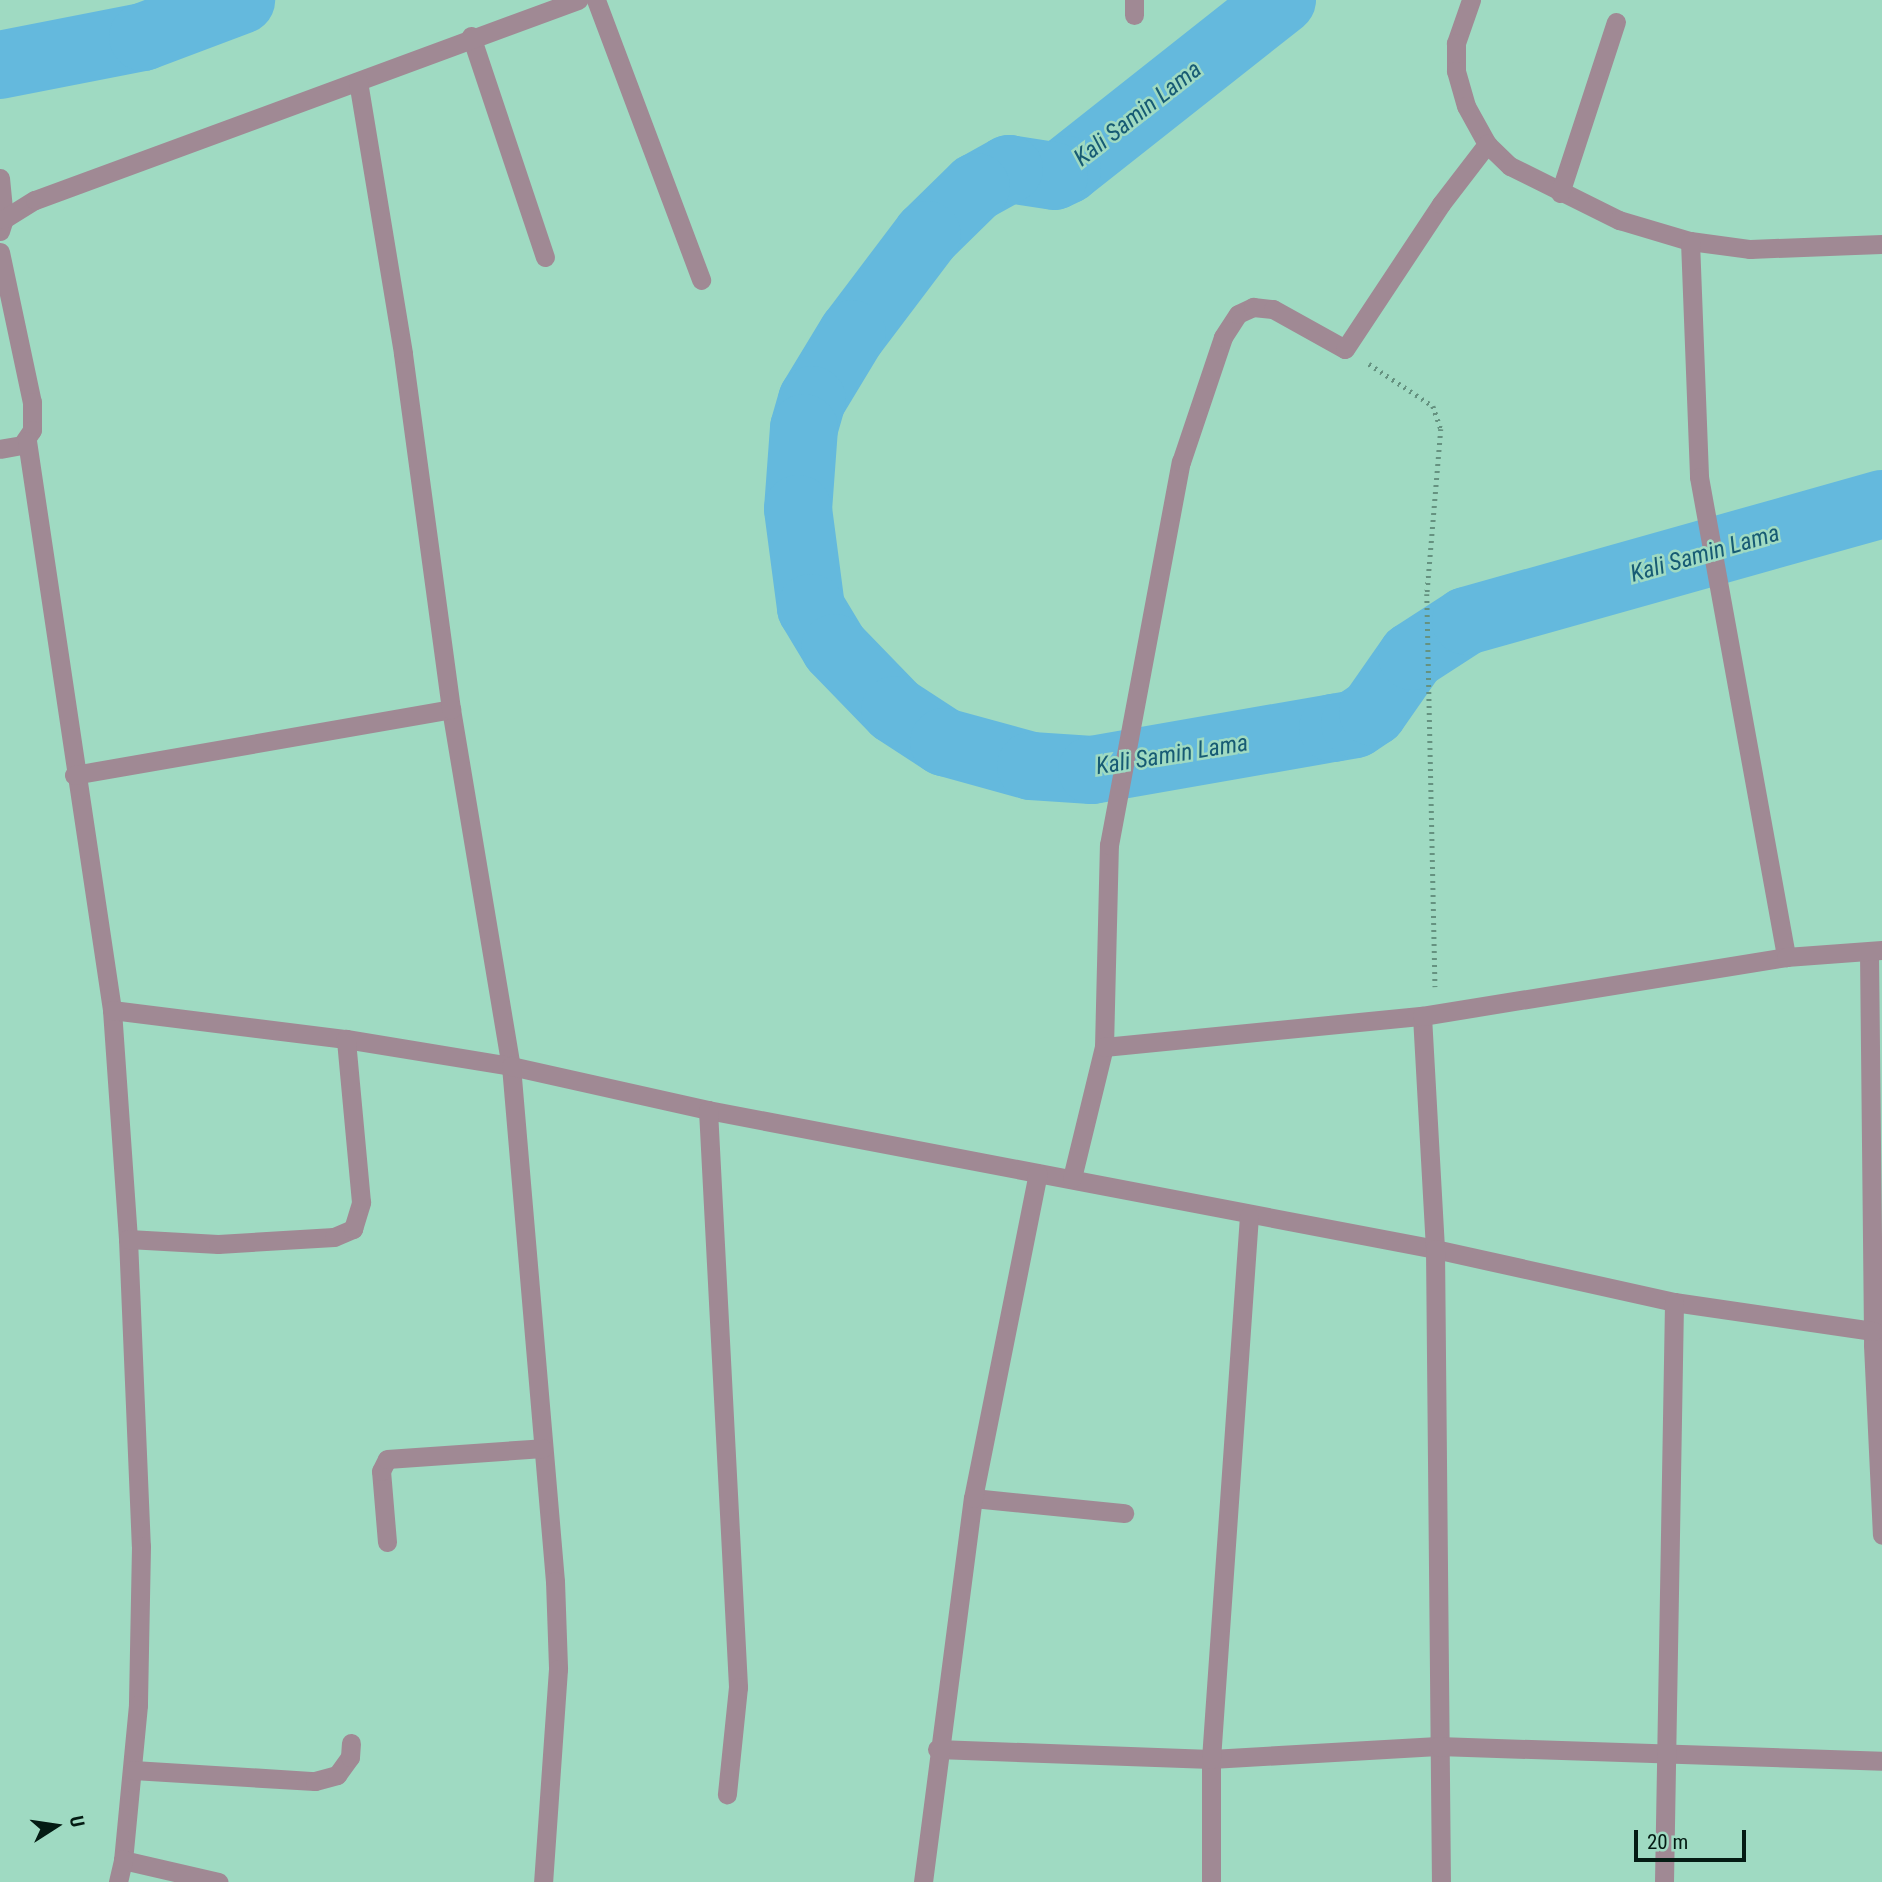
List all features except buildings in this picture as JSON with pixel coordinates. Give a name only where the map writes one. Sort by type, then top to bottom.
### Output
[{"type":"street","points":[[2,225],[35,200],[358,82],[471,36],[578,0]]},
{"type":"street","points":[[596,0],[701,280]]},
{"type":"street","points":[[1471,0],[1456,43],[1456,71],[1466,106],[1487,144],[1510,166],[1619,220],[1690,241],[1750,249],[1882,244]]},
{"type":"street","points":[[1560,193],[1616,22]]},
{"type":"street","points":[[471,36],[545,257]]},
{"type":"street","points":[[358,82],[402,353],[451,709],[511,1066],[543,1448],[558,1669],[543,1882]]},
{"type":"street","points":[[1072,1178],[1104,1046],[1108,845],[1181,462],[1223,337],[1238,314],[1253,307],[1273,309],[1345,349],[1441,204],[1487,144]]},
{"type":"street","points":[[0,178],[2,225]]},
{"type":"street","points":[[1690,241],[1699,477],[1786,957]]},
{"type":"street","points":[[0,252],[32,402],[33,430],[27,441],[74,775],[112,1010],[128,1239],[141,1546],[134,1770],[118,1882]]},
{"type":"street","points":[[0,449],[27,441]]},
{"type":"street","points":[[74,775],[451,709]]},
{"type":"street","points":[[1104,1046],[1429,1015],[1786,957],[1875,951],[1873,1331],[1882,1535]]},
{"type":"street","points":[[112,1010],[346,1039],[511,1066],[708,1110],[1072,1178],[1249,1216],[1435,1249],[1674,1302],[1873,1331]]},
{"type":"street","points":[[1429,1015],[1435,1249],[1441,1882]]},
{"type":"street","points":[[128,1239],[218,1244],[334,1237],[353,1229],[361,1202],[346,1039]]},
{"type":"street","points":[[708,1110],[738,1687],[727,1794]]},
{"type":"street","points":[[923,1882],[937,1749],[973,1499],[1038,1173]]},
{"type":"street","points":[[1211,1882],[1211,1759],[1249,1216]]},
{"type":"street","points":[[1664,1882],[1674,1302]]},
{"type":"street","points":[[387,1542],[381,1471],[387,1459],[543,1448]]},
{"type":"street","points":[[973,1499],[1125,1513]]},
{"type":"street","points":[[134,1770],[315,1781],[329,1779],[344,1767],[351,1743]]},
{"type":"street","points":[[937,1749],[1211,1759],[1438,1746],[1882,1761]]},
{"type":"street","points":[[123,1860],[218,1882]]},
{"type":"path","points":[[1345,349],[1433,406],[1441,422],[1427,594],[1429,1015]]},
{"type":"waterway","name":"Kali Samin Lama","points":[[0,65],[143,37],[241,0]]},
{"type":"waterway","name":"Kali Samin Lama","points":[[1282,0],[1067,170],[1054,176],[1009,169],[976,187],[927,235],[852,334],[812,400],[804,428],[798,509],[811,608],[835,648],[895,710],[944,742],[1031,766],[1092,770],[1355,724],[1373,712],[1412,656],[1466,621],[1882,504]]}]
